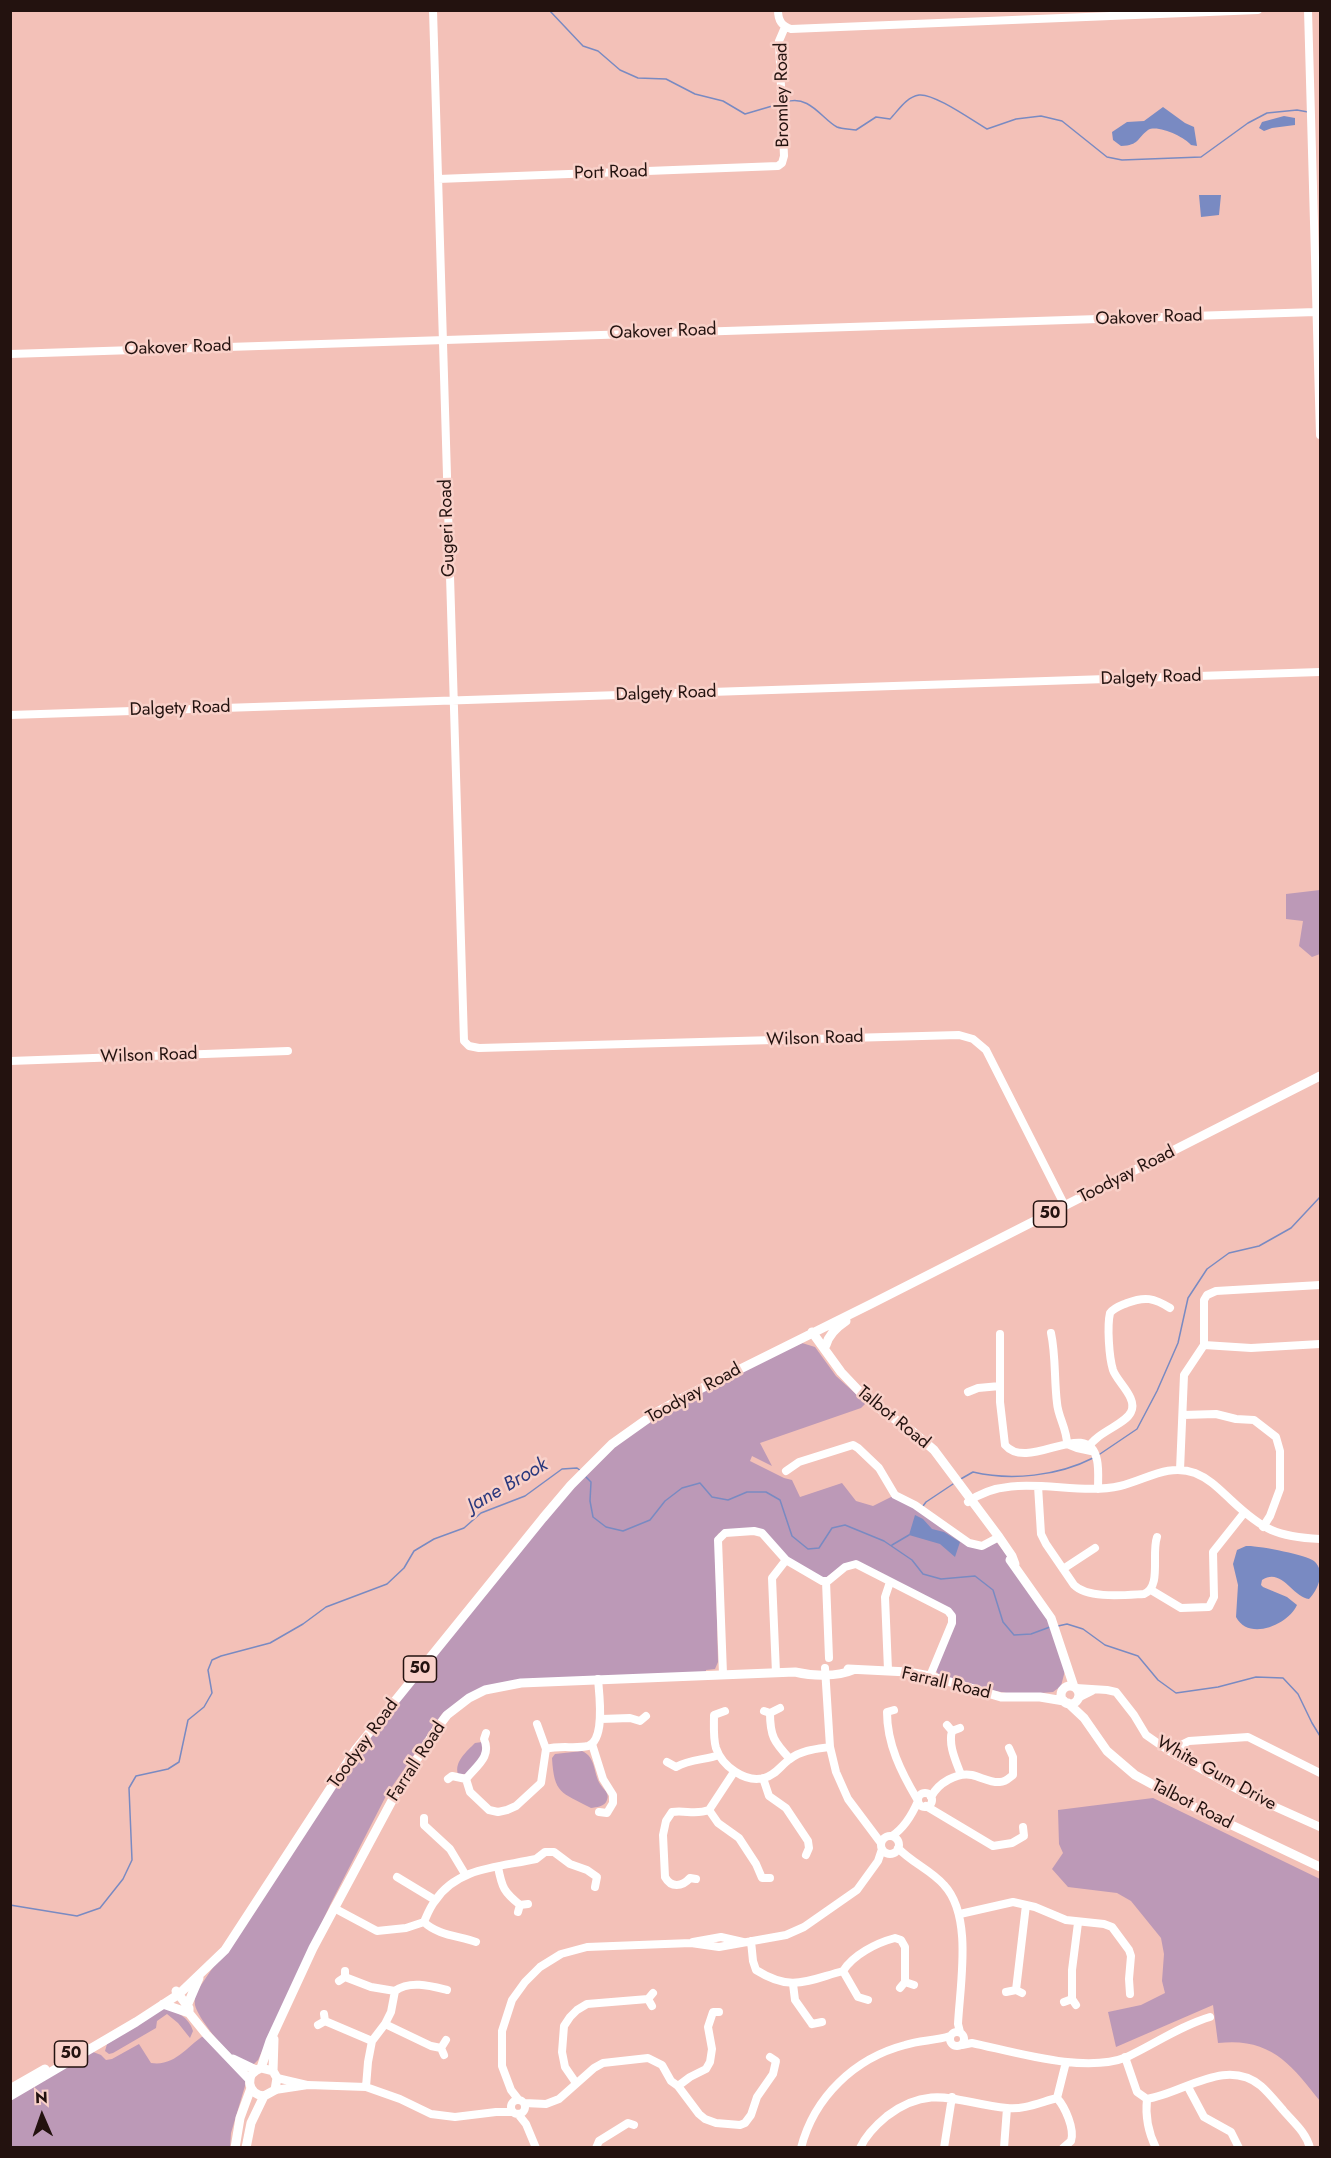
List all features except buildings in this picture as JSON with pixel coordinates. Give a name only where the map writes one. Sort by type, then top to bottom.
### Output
[{"type":"main road","name":"Toodyay Road","points":[[10,2089],[175,1993],[202,1973],[225,1950],[356,1749],[571,1485],[612,1444],[688,1395],[1320,1076]]},
{"type":"main road","points":[[826,1348],[827,1340],[835,1329],[871,1304]]},
{"type":"main road","name":"Talbot Road","points":[[815,1331],[822,1348],[826,1348],[841,1372],[859,1391],[934,1450],[960,1486],[962,1493],[1012,1556],[1055,1626],[1067,1663],[1070,1695],[1107,1751],[1136,1775],[1200,1810],[1320,1867]]},
{"type":"main road","name":"Farrall Road","points":[[235,2148],[240,2118],[250,2084],[334,1908],[402,1782],[438,1726],[447,1715],[470,1698],[485,1690],[503,1685],[795,1672],[801,1669],[828,1671],[845,1668],[888,1670],[930,1676],[1001,1696],[1070,1695]]},
{"type":"main road","name":"Toodyay Road","points":[[10,2096],[163,2004],[242,1923]]},
{"type":"main road","points":[[187,2010],[202,1973]]},
{"type":"main road","points":[[175,1993],[206,2034],[230,2058],[259,2095],[264,2096]]},
{"type":"main road","points":[[163,2004],[187,2010]]},
{"type":"main road","name":"Farrall Road","points":[[275,2031],[275,2090]]},
{"type":"main road","points":[[230,2058],[275,2075]]},
{"type":"main road","points":[[246,2148],[251,2123],[264,2096],[275,2090]]},
{"type":"street","name":"Gugeri Road","points":[[433,10],[463,1035],[466,1045]]},
{"type":"street","name":"Bromley Road","points":[[778,10],[783,25],[779,41],[782,163]]},
{"type":"street","points":[[783,25],[791,29],[1124,13],[1258,10]]},
{"type":"street","points":[[1308,10],[1317,162],[1316,312],[1320,435]]},
{"type":"street","name":"Port Road","points":[[438,179],[772,167],[782,163]]},
{"type":"street","name":"Oakover Road","points":[[10,354],[1316,312]]},
{"type":"street","name":"Dalgety Road","points":[[10,715],[1320,672]]},
{"type":"street","name":"Wilson Road","points":[[466,1045],[479,1048],[958,1035],[973,1039],[986,1050],[1065,1206]]},
{"type":"street","name":"Wilson Road","points":[[10,1061],[288,1051]]},
{"type":"street","points":[[1180,1470],[1184,1375],[1204,1345],[1204,1300],[1210,1292],[1320,1285]]},
{"type":"street","points":[[1090,1449],[1097,1437],[1127,1417],[1132,1407],[1129,1396],[1113,1369],[1110,1313],[1114,1308],[1141,1298],[1162,1303],[1170,1308]]},
{"type":"street","points":[[1051,1333],[1055,1352],[1057,1403],[1066,1431],[1067,1443]]},
{"type":"street","points":[[1000,1334],[1003,1442],[1013,1452],[1027,1454],[1078,1442],[1090,1449],[1097,1461],[1098,1489]]},
{"type":"street","points":[[1204,1345],[1258,1348],[1320,1344]]},
{"type":"street","points":[[968,1392],[978,1388],[1000,1386]]},
{"type":"street","points":[[1183,1415],[1216,1414],[1242,1420],[1254,1420],[1276,1437],[1280,1450],[1280,1489],[1263,1527]]},
{"type":"street","points":[[786,1470],[799,1462],[853,1445],[879,1468],[893,1492],[973,1545],[982,1546],[997,1539]]},
{"type":"street","points":[[971,1503],[995,1490],[1038,1486],[1098,1489],[1120,1486],[1161,1472],[1180,1470],[1197,1474],[1212,1482],[1244,1513],[1263,1527],[1290,1537],[1320,1539]]},
{"type":"street","points":[[1038,1486],[1041,1534],[1074,1585],[1084,1592],[1131,1595],[1144,1594],[1151,1590],[1154,1585],[1154,1554],[1157,1537]]},
{"type":"street","points":[[1151,1590],[1181,1608],[1209,1606],[1214,1597],[1213,1552],[1244,1513]]},
{"type":"street","points":[[723,1674],[717,1543],[719,1538],[727,1532],[759,1532],[786,1560],[820,1581],[826,1581],[845,1567],[856,1564],[948,1611],[952,1616],[952,1623],[930,1676]]},
{"type":"street","points":[[1063,1569],[1095,1548]]},
{"type":"street","points":[[776,1673],[772,1578],[786,1560]]},
{"type":"street","points":[[826,1581],[829,1658]]},
{"type":"street","points":[[888,1670],[885,1597],[890,1582]]},
{"type":"street","points":[[828,1671],[830,1747],[836,1772],[848,1799],[873,1830],[945,1886],[953,1897],[960,1914],[962,1933],[957,2038]]},
{"type":"street","points":[[598,1679],[601,1719],[592,1744],[603,1779],[613,1795],[613,1803],[605,1815]]},
{"type":"street","name":"White Gum Drive","points":[[1070,1695],[1107,1689],[1116,1692],[1146,1735],[1177,1756],[1242,1791],[1320,1827]]},
{"type":"street","points":[[780,1708],[767,1712],[770,1732],[773,1740],[790,1759]]},
{"type":"street","points":[[888,1709],[889,1737],[900,1771],[925,1799],[993,1846],[1012,1843],[1024,1832],[1035,1837]]},
{"type":"street","points":[[725,1711],[711,1714],[720,1755],[734,1772],[752,1779],[774,1774],[801,1752],[830,1747]]},
{"type":"street","points":[[601,1719],[630,1718],[640,1721],[646,1716]]},
{"type":"street","points":[[466,1779],[470,1792],[489,1810],[498,1812],[516,1806],[541,1783],[546,1749],[536,1721]]},
{"type":"street","points":[[953,1728],[951,1741],[961,1775]]},
{"type":"street","points":[[1177,1756],[1183,1744],[1189,1741],[1244,1736],[1256,1739],[1320,1773]]},
{"type":"street","points":[[466,1779],[484,1759],[487,1749],[482,1737]]},
{"type":"street","points":[[546,1749],[592,1744]]},
{"type":"street","points":[[536,2148],[504,2074],[501,2040],[505,2020],[518,1990],[540,1967],[561,1954],[587,1947],[691,1943],[719,1947],[786,1935],[804,1927],[857,1890],[913,1813],[944,1782],[961,1775],[970,1775],[996,1782],[1005,1781],[1013,1775],[1016,1755],[1009,1748]]},
{"type":"street","points":[[667,1762],[676,1770],[693,1760],[720,1755]]},
{"type":"street","points":[[696,1879],[690,1878],[682,1885],[676,1886],[664,1877],[665,1827],[672,1812],[697,1813],[709,1810],[734,1772]]},
{"type":"street","points":[[451,1775],[466,1779]]},
{"type":"street","points":[[763,1778],[769,1796],[789,1812],[808,1841],[810,1851]]},
{"type":"street","points":[[709,1810],[718,1823],[739,1838],[764,1880]]},
{"type":"street","points":[[422,1824],[450,1849],[465,1874]]},
{"type":"street","points":[[334,1908],[377,1931],[406,1928],[424,1922],[435,1900],[452,1882],[465,1874],[536,1859],[545,1852],[554,1852],[570,1864],[601,1877],[595,1887]]},
{"type":"street","points":[[498,1867],[501,1885],[506,1893],[522,1907]]},
{"type":"street","points":[[395,1875],[435,1900]]},
{"type":"street","points":[[960,1914],[1013,1902],[1077,1923],[1104,1924],[1116,1932],[1130,1950],[1130,1994]]},
{"type":"street","points":[[1006,1992],[1019,1991],[1026,1905]]},
{"type":"street","points":[[424,1922],[438,1932],[461,1937],[478,1944]]},
{"type":"street","points":[[1071,2002],[1077,1923]]},
{"type":"street","points":[[748,1942],[756,1970],[779,1982],[793,1984],[843,1971],[856,1957],[895,1938],[901,1940],[905,1947],[906,1985]]},
{"type":"street","points":[[843,1971],[856,2001],[868,2000]]},
{"type":"street","points":[[343,1976],[371,1987],[395,1991],[405,1985],[414,1984],[449,1991]]},
{"type":"street","points":[[793,1984],[795,2000],[811,2027],[822,2022]]},
{"type":"street","points":[[366,2087],[372,2041],[391,2012],[395,1991]]},
{"type":"street","points":[[576,2083],[565,2067],[562,2052],[564,2026],[570,2017],[587,2004],[651,1999]]},
{"type":"street","points":[[678,2086],[706,2069],[710,2062],[712,2049],[708,2027],[714,2010]]},
{"type":"street","points":[[801,2148],[805,2133],[823,2099],[849,2073],[874,2056],[890,2049],[908,2044],[957,2038],[1066,2062],[1094,2063],[1125,2057],[1181,2027],[1210,2017]]},
{"type":"street","points":[[322,2020],[372,2041]]},
{"type":"street","points":[[385,2024],[443,2052],[446,2040]]},
{"type":"street","points":[[1125,2057],[1137,2092],[1147,2099],[1160,2097],[1188,2087],[1203,2078],[1213,2076],[1237,2076],[1256,2082],[1305,2135],[1310,2148]]},
{"type":"street","points":[[275,2090],[308,2085],[366,2087],[400,2099],[431,2114],[455,2117],[546,2104],[559,2099],[594,2068],[603,2063],[648,2058],[662,2065],[671,2081],[678,2086],[705,2119],[740,2125],[745,2123],[751,2115],[757,2097],[773,2074],[777,2058]]},
{"type":"street","points":[[1057,2098],[1066,2062]]},
{"type":"street","points":[[275,2075],[308,2085]]},
{"type":"street","points":[[1188,2087],[1204,2117],[1231,2132],[1239,2148]]},
{"type":"street","points":[[860,2148],[866,2136],[897,2108],[927,2097],[952,2097],[1007,2108],[1020,2108],[1057,2098]]},
{"type":"street","points":[[944,2148],[952,2097]]},
{"type":"street","points":[[1057,2098],[1072,2133],[1071,2141],[1063,2148]]},
{"type":"street","points":[[1147,2099],[1146,2120],[1156,2148]]},
{"type":"street","points":[[1004,2148],[1007,2108]]},
{"type":"street","points":[[596,2148],[599,2141],[630,2122]]},
{"type":"shaded area","points":[[1320,890],[1320,954],[1312,957],[1299,946],[1303,921],[1286,919],[1286,894]]},
{"type":"shaded area","points":[[802,1343],[815,1347],[836,1376],[866,1403],[861,1408],[760,1443],[772,1466],[752,1456],[750,1461],[792,1480],[800,1497],[842,1483],[856,1501],[873,1506],[895,1495],[973,1545],[995,1540],[1043,1603],[1067,1663],[1061,1686],[1053,1692],[1017,1695],[985,1689],[939,1675],[936,1671],[954,1614],[855,1561],[844,1564],[824,1579],[788,1558],[769,1536],[726,1529],[718,1534],[715,1545],[718,1662],[715,1669],[706,1670],[706,1673],[489,1687],[465,1696],[442,1714],[387,1794],[331,1903],[258,2060],[253,2065],[235,2058],[218,2041],[201,2018],[195,2005],[196,1993],[383,1716],[588,1467],[657,1412]]},
{"type":"shaded area","points":[[482,1742],[483,1755],[466,1774],[458,1774],[458,1765],[462,1757],[475,1743]]},
{"type":"shaded area","points":[[582,1751],[590,1757],[600,1784],[608,1795],[606,1802],[600,1806],[591,1808],[566,1795],[555,1779],[552,1758],[555,1754]]},
{"type":"shaded area","points":[[1153,1798],[1320,1879],[1320,2101],[1299,2075],[1278,2056],[1252,2044],[1218,2043],[1213,2005],[1116,2047],[1108,2012],[1141,2005],[1165,1993],[1162,1981],[1164,1954],[1161,1938],[1131,1901],[1117,1893],[1068,1887],[1052,1869],[1063,1853],[1059,1844],[1058,1810]]},
{"type":"shaded area","points":[[163,2007],[185,2018],[193,2031],[190,2038],[167,2014],[157,2021],[156,2028],[113,2053],[109,2054],[105,2051],[107,2044]]},
{"type":"shaded area","points":[[206,2034],[245,2080],[231,2133],[230,2148],[11,2147],[10,2096],[88,2050],[101,2055],[106,2060],[139,2044],[151,2063],[160,2063],[167,2062],[181,2054]]},
{"type":"water","points":[[1163,107],[1194,127],[1197,146],[1191,145],[1171,132],[1158,129],[1148,130],[1132,144],[1121,146],[1113,140],[1112,132],[1127,122],[1144,121]]},
{"type":"water","points":[[1284,116],[1295,118],[1295,125],[1264,131],[1259,128],[1262,122]]},
{"type":"water","points":[[1199,195],[1221,195],[1219,215],[1201,217]]},
{"type":"water","points":[[915,1515],[923,1519],[932,1529],[944,1532],[960,1542],[955,1557],[940,1544],[909,1535]]},
{"type":"water","points":[[1246,1546],[1302,1556],[1314,1561],[1320,1570],[1318,1586],[1309,1599],[1275,1577],[1262,1580],[1263,1587],[1287,1597],[1297,1605],[1286,1618],[1268,1628],[1250,1628],[1236,1617],[1238,1585],[1233,1564],[1237,1550]]},
{"type":"waterway","points":[[549,10],[583,46],[598,51],[620,70],[638,78],[666,79],[695,94],[723,101],[745,114],[779,104]]},
{"type":"waterway","points":[[786,102],[802,101],[837,127],[856,130],[876,117],[890,119],[914,96],[926,96],[934,98],[987,129],[1016,119],[1041,116],[1062,121],[1107,157],[1122,160],[1201,157],[1248,123],[1267,113],[1297,110],[1308,112]]},
{"type":"waterway","points":[[1097,1456],[1137,1429],[1178,1343],[1188,1298],[1207,1269],[1229,1253],[1259,1246],[1291,1228],[1320,1197]]},
{"type":"waterway","points":[[959,1480],[973,1472],[1003,1476],[1050,1473],[1093,1458]]},
{"type":"waterway","name":"Jane Brook","points":[[10,1905],[77,1916],[100,1908],[123,1879],[132,1860],[129,1788],[136,1776],[168,1769],[179,1762],[188,1720],[204,1707],[212,1693],[208,1670],[212,1660],[270,1643],[303,1624],[326,1607],[387,1584],[404,1568],[414,1551],[434,1539],[464,1528],[481,1513],[525,1496],[562,1469],[577,1468],[581,1471]]},
{"type":"waterway","name":"Jane Brook","points":[[586,1477],[591,1482],[590,1501],[593,1517],[606,1527],[623,1531],[650,1520],[665,1501],[682,1488],[700,1483],[712,1497],[728,1500],[747,1492],[766,1492],[780,1500],[792,1536],[808,1549],[819,1548],[832,1528],[845,1525],[884,1541],[912,1560],[923,1574],[941,1579],[975,1576],[993,1590],[1003,1622],[1014,1635],[1031,1634],[1050,1627]]},
{"type":"waterway","points":[[923,1506],[953,1484]]},
{"type":"waterway","points":[[892,1545],[909,1535]]},
{"type":"waterway","name":"Jane Brook","points":[[1058,1626],[1067,1624],[1083,1629],[1105,1645],[1138,1656],[1158,1680],[1176,1693],[1218,1687],[1256,1677],[1283,1678],[1298,1694],[1320,1736]]}]
